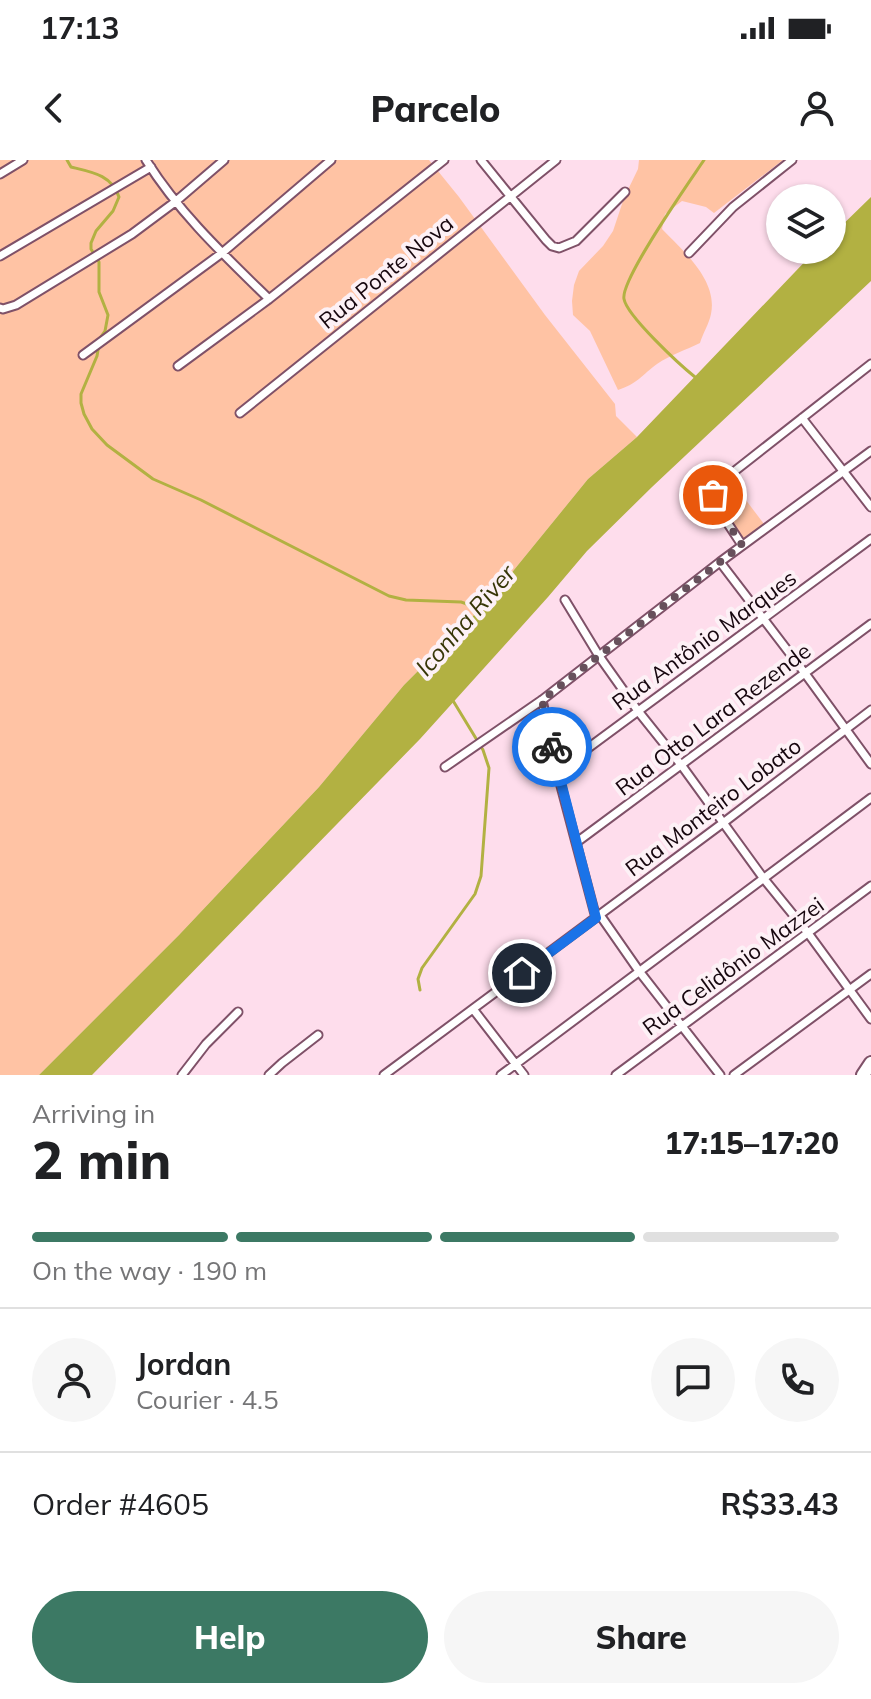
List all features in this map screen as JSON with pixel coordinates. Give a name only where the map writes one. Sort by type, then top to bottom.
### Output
[{"type":"main road","points":[[863,1075],[871,1063]]},
{"type":"street","points":[[0,174],[23,160]]},
{"type":"street","points":[[0,308],[9,308],[132,234],[224,160]]},
{"type":"street","points":[[83,355],[222,253],[331,160]]},
{"type":"street","points":[[178,366],[269,299],[444,160]]},
{"type":"street","points":[[481,160],[546,240],[559,248],[576,241],[625,192]]},
{"type":"street","name":"Rua Ponte Nova","points":[[240,413],[556,160]]},
{"type":"street","points":[[689,253],[733,207],[792,160]]},
{"type":"street","points":[[0,256],[148,163],[175,202],[269,299]]},
{"type":"street","points":[[742,545],[715,504],[713,495],[721,483],[871,364]]},
{"type":"street","points":[[802,418],[871,507]]},
{"type":"street","points":[[445,767],[542,700],[742,545],[871,451]]},
{"type":"street","name":"Rua Antônio Marques","points":[[557,771],[871,539]]},
{"type":"street","points":[[720,562],[871,764]]},
{"type":"street","points":[[565,600],[638,711],[871,1019]]},
{"type":"street","name":"Rua Otto Lara Rezende","points":[[577,842],[871,624]]},
{"type":"street","points":[[542,700],[557,771],[598,916],[720,1075]]},
{"type":"street","name":"Rua Monteiro Lobato","points":[[384,1075],[871,710]]},
{"type":"street","points":[[501,1075],[871,798]]},
{"type":"street","name":"Rua Celidônio Mazzei","points":[[616,1075],[871,886]]},
{"type":"street","points":[[734,1075],[871,974]]},
{"type":"street","points":[[473,1009],[524,1075]]},
{"type":"street","points":[[182,1075],[206,1044],[238,1012]]},
{"type":"street","points":[[269,1075],[318,1035]]},
{"type":"shaded area","points":[[0,160],[429,160],[615,404],[616,416],[637,437],[588,479],[492,597],[404,685],[319,787],[179,935],[39,1075],[0,1075]]},
{"type":"shaded area","points":[[639,160],[783,160],[714,213],[706,207],[682,201],[665,214],[662,229],[697,267],[709,289],[712,301],[710,318],[700,343],[662,361],[635,382],[618,390],[590,331],[573,315],[572,301],[579,271],[613,231]]},
{"type":"shaded area","points":[[871,197],[871,281],[587,551],[420,739],[92,1075],[39,1075],[179,935],[319,787],[404,685],[492,597],[588,479],[637,437],[803,264],[846,264],[846,221]]},
{"type":"shaded area","points":[[733,483],[767,528],[741,549],[711,501]]},
{"type":"waterway","name":"Iconha River","points":[[67,160],[71,167],[106,179],[119,197],[91,243],[99,262],[99,292],[108,315],[97,356],[81,394],[84,414],[92,429],[107,445],[153,479],[201,500],[389,596],[406,600],[461,602],[469,606],[477,617]]},
{"type":"waterway","points":[[695,377],[644,328],[624,299],[626,288],[644,252],[704,160]]},
{"type":"waterway","points":[[420,990],[418,979],[422,968],[475,894],[481,876],[489,768],[483,750],[452,699]]},
{"type":"way so far","points":[[552,747],[542,700],[742,545],[715,504],[713,495]]},
{"type":"route","points":[[522,973],[596,918],[552,747]]}]
